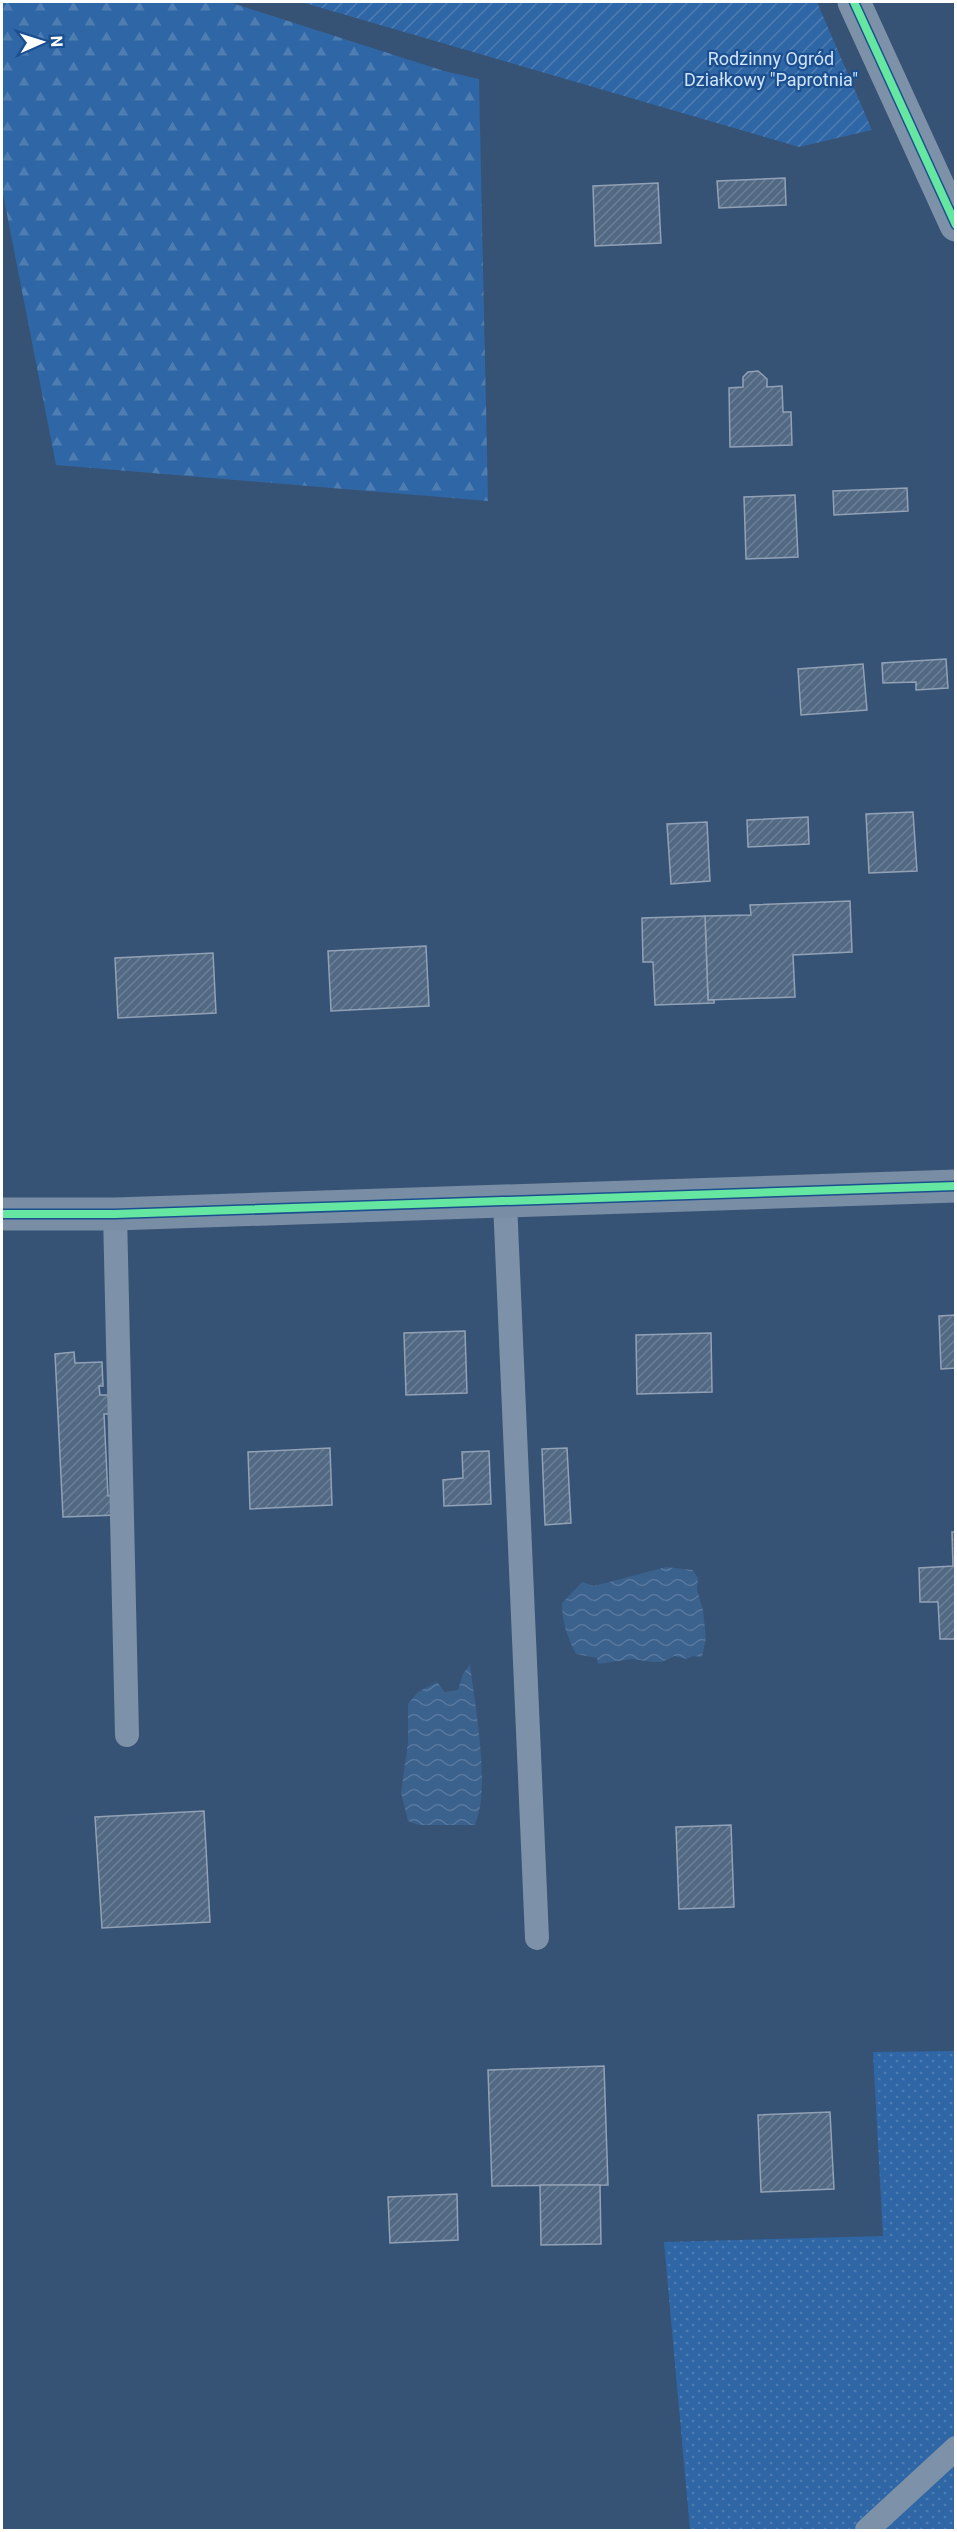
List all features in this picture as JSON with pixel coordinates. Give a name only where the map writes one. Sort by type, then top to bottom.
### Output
[{"type":"street","points":[[854,2],[956,225]]},
{"type":"street","points":[[2,1214],[114,1214],[956,1186]]},
{"type":"lane","points":[[505,1202],[537,1938]]},
{"type":"lane","points":[[114,1214],[127,1735]]},
{"type":"lane","points":[[867,2530],[956,2448]]},
{"type":"green space","points":[[2,2],[229,2],[444,71],[479,79],[488,501],[56,465],[2,189]]},
{"type":"green space","name":"Rodzinny Ogród Działkowy \"Paprotnia\"","points":[[301,2],[817,2],[872,130],[799,147]]},
{"type":"green space","points":[[955,2051],[955,2530],[690,2530],[664,2242],[883,2236],[873,2052]]},
{"type":"water","points":[[666,1567],[693,1570],[698,1578],[697,1590],[703,1610],[706,1638],[702,1657],[693,1656],[687,1659],[674,1656],[662,1662],[632,1659],[598,1664],[597,1658],[576,1654],[566,1629],[562,1603],[582,1582],[594,1586]]},
{"type":"water","points":[[470,1664],[482,1769],[480,1809],[475,1825],[419,1825],[408,1821],[401,1793],[408,1742],[408,1704],[418,1692],[437,1682],[445,1692],[458,1690],[463,1674]]},
{"type":"building","points":[[785,178],[786,205],[719,208],[717,181]]},
{"type":"building","points":[[658,183],[661,243],[595,246],[593,186]]},
{"type":"building","points":[[758,371],[767,379],[767,387],[782,386],[783,412],[791,412],[792,445],[730,447],[729,388],[743,387],[743,377],[748,372]]},
{"type":"building","points":[[907,488],[908,511],[834,515],[833,491]]},
{"type":"building","points":[[795,495],[798,557],[746,559],[744,497]]},
{"type":"building","points":[[946,659],[948,688],[916,690],[916,682],[883,683],[882,663]]},
{"type":"building","points":[[863,664],[867,710],[801,715],[798,669]]},
{"type":"building","points":[[913,812],[917,871],[869,873],[866,814]]},
{"type":"building","points":[[808,817],[809,844],[748,847],[747,820]]},
{"type":"building","points":[[707,822],[710,881],[671,884],[667,824]]},
{"type":"building","points":[[850,901],[852,952],[793,955],[795,997],[708,1000],[705,916],[751,915],[750,905]]},
{"type":"building","points":[[705,916],[708,1000],[714,1000],[714,1003],[655,1005],[653,962],[643,962],[642,918]]},
{"type":"building","points":[[426,946],[429,1006],[331,1011],[328,951]]},
{"type":"building","points":[[213,953],[216,1013],[118,1018],[115,958]]},
{"type":"building","points":[[956,1315],[956,1368],[941,1369],[939,1316]]},
{"type":"building","points":[[465,1331],[467,1393],[406,1395],[404,1333]]},
{"type":"building","points":[[711,1333],[712,1392],[637,1394],[636,1335]]},
{"type":"building","points":[[74,1352],[75,1363],[102,1362],[103,1386],[99,1386],[100,1395],[112,1395],[113,1414],[104,1414],[108,1496],[117,1495],[117,1515],[63,1517],[55,1354]]},
{"type":"building","points":[[330,1448],[332,1505],[250,1509],[248,1452]]},
{"type":"building","points":[[567,1448],[571,1523],[545,1525],[542,1449]]},
{"type":"building","points":[[489,1451],[491,1504],[444,1506],[443,1480],[463,1478],[462,1452]]},
{"type":"building","points":[[952,1532],[956,1532],[956,1639],[940,1639],[938,1602],[920,1602],[919,1568],[953,1566]]},
{"type":"building","points":[[204,1811],[210,1922],[102,1928],[95,1817]]},
{"type":"building","points":[[731,1825],[734,1907],[679,1909],[676,1827]]},
{"type":"building","points":[[604,2066],[608,2185],[492,2186],[488,2070]]},
{"type":"building","points":[[830,2112],[834,2189],[761,2192],[758,2115]]},
{"type":"building","points":[[540,2185],[600,2185],[601,2244],[541,2245]]},
{"type":"building","points":[[457,2194],[458,2240],[390,2243],[388,2197]]},
{"type":"cycle path","points":[[854,2],[956,225]]},
{"type":"cycle path","points":[[2,1214],[115,1214],[956,1186]]}]
